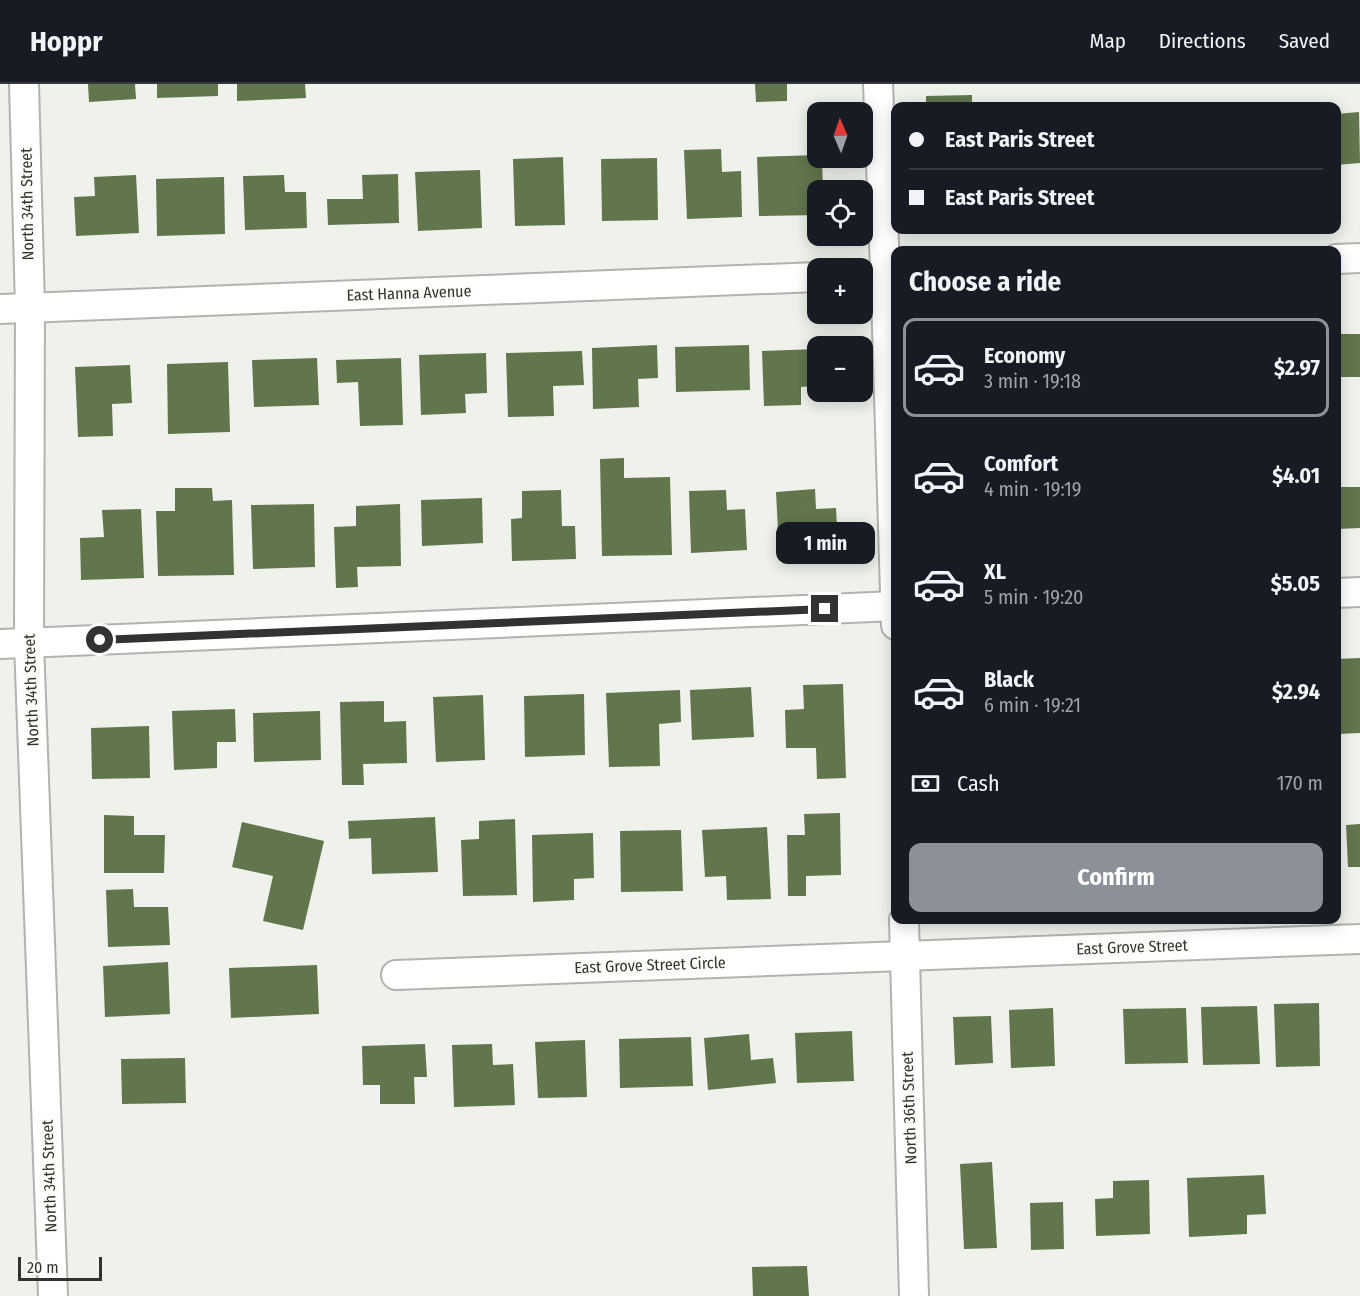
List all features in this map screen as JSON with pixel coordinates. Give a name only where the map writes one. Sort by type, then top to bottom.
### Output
[{"type":"street","name":"North 34th Street","points":[[24,84],[30,307],[29,643],[53,1296]]},
{"type":"street","points":[[878,84],[881,275],[891,511]]},
{"type":"street","points":[[1341,259],[1360,258]]},
{"type":"street","name":"East Hanna Avenue","points":[[0,309],[807,277]]},
{"type":"street","points":[[1341,593],[1360,592]]},
{"type":"street","points":[[0,644],[891,606]]},
{"type":"street","name":"North 36th Street","points":[[904,924],[914,1296]]},
{"type":"street","name":"East Grove Street","points":[[905,956],[1360,939]]},
{"type":"street","name":"East Grove Street Circle","points":[[396,975],[905,956]]},
{"type":"building","points":[[88,84],[135,84],[136,99],[89,102]]},
{"type":"building","points":[[157,84],[218,84],[218,96],[157,98]]},
{"type":"building","points":[[237,84],[305,84],[306,98],[237,101]]},
{"type":"building","points":[[755,84],[787,84],[787,101],[756,102]]},
{"type":"building","points":[[972,95],[972,102],[926,102],[926,96]]},
{"type":"building","points":[[1359,112],[1360,163],[1341,165],[1341,114]]},
{"type":"building","points":[[721,149],[722,172],[741,171],[742,217],[687,219],[684,150]]},
{"type":"building","points":[[807,155],[807,168],[822,168],[823,180],[807,180],[807,215],[759,216],[757,157]]},
{"type":"building","points":[[563,157],[565,225],[515,226],[513,159]]},
{"type":"building","points":[[657,158],[658,220],[602,221],[601,159]]},
{"type":"building","points":[[480,170],[482,228],[418,231],[415,172]]},
{"type":"building","points":[[398,174],[399,223],[328,225],[327,199],[363,199],[362,175]]},
{"type":"building","points":[[136,175],[139,233],[76,236],[74,197],[95,196],[94,177]]},
{"type":"building","points":[[284,175],[285,192],[306,192],[307,228],[245,230],[243,176]]},
{"type":"building","points":[[224,177],[225,234],[157,236],[156,179]]},
{"type":"building","points":[[1341,334],[1360,334],[1360,377],[1341,377]]},
{"type":"building","points":[[657,345],[658,378],[638,379],[639,407],[593,409],[592,348]]},
{"type":"building","points":[[749,345],[750,390],[676,392],[675,347]]},
{"type":"building","points":[[807,349],[807,387],[801,387],[801,405],[764,406],[762,351]]},
{"type":"building","points":[[582,351],[584,385],[553,386],[554,416],[508,417],[506,353]]},
{"type":"building","points":[[486,353],[487,393],[465,394],[466,413],[421,415],[419,355]]},
{"type":"building","points":[[317,358],[319,405],[254,407],[252,360]]},
{"type":"building","points":[[401,358],[403,425],[360,426],[358,382],[337,383],[336,360]]},
{"type":"building","points":[[228,362],[230,432],[168,434],[167,364]]},
{"type":"building","points":[[130,365],[132,403],[112,404],[113,436],[78,437],[75,367]]},
{"type":"building","points":[[624,458],[624,478],[670,477],[672,555],[602,556],[600,459]]},
{"type":"building","points":[[1341,487],[1360,487],[1360,528],[1341,529]]},
{"type":"building","points":[[175,488],[212,488],[213,501],[232,500],[234,575],[158,576],[156,511],[175,511]]},
{"type":"building","points":[[815,489],[816,509],[836,508],[838,547],[779,550],[776,492]]},
{"type":"building","points":[[561,490],[562,526],[575,526],[576,559],[512,561],[511,519],[522,518],[522,491]]},
{"type":"building","points":[[726,490],[727,510],[745,509],[747,550],[691,553],[689,491]]},
{"type":"building","points":[[482,498],[483,543],[422,546],[421,500]]},
{"type":"building","points":[[314,504],[315,567],[253,569],[251,505]]},
{"type":"building","points":[[400,504],[401,566],[357,567],[358,587],[336,588],[334,527],[356,526],[356,506]]},
{"type":"building","points":[[141,509],[144,578],[81,580],[80,538],[104,537],[102,510]]},
{"type":"building","points":[[1360,658],[1360,733],[1341,734],[1341,659]]},
{"type":"building","points":[[843,684],[846,778],[817,779],[816,748],[786,748],[785,710],[804,709],[803,685]]},
{"type":"building","points":[[751,687],[754,737],[692,740],[690,690]]},
{"type":"building","points":[[680,690],[681,722],[659,724],[660,766],[609,767],[606,693]]},
{"type":"building","points":[[584,694],[585,755],[525,757],[524,696]]},
{"type":"building","points":[[483,695],[485,760],[436,762],[433,697]]},
{"type":"building","points":[[384,701],[384,722],[406,721],[407,763],[363,764],[364,785],[342,785],[340,702]]},
{"type":"building","points":[[235,709],[236,742],[217,742],[217,768],[174,770],[172,711]]},
{"type":"building","points":[[320,711],[321,760],[254,762],[253,713]]},
{"type":"building","points":[[149,726],[150,778],[92,779],[91,728]]},
{"type":"building","points":[[840,813],[841,875],[806,876],[806,896],[788,896],[787,835],[805,835],[804,814]]},
{"type":"building","points":[[104,815],[134,816],[134,835],[165,835],[164,873],[104,873]]},
{"type":"building","points":[[435,817],[438,872],[372,874],[371,838],[349,839],[348,821]]},
{"type":"building","points":[[515,819],[517,895],[463,896],[461,840],[479,839],[479,821]]},
{"type":"building","points":[[242,822],[324,841],[303,930],[263,921],[273,876],[232,867]]},
{"type":"building","points":[[1360,824],[1360,867],[1348,867],[1346,825]]},
{"type":"building","points":[[767,827],[771,899],[727,900],[726,876],[705,877],[702,830]]},
{"type":"building","points":[[681,830],[683,891],[621,892],[620,831]]},
{"type":"building","points":[[593,833],[594,878],[574,879],[574,900],[533,902],[532,835]]},
{"type":"building","points":[[133,889],[134,907],[168,907],[170,945],[108,947],[106,890]]},
{"type":"building","points":[[168,962],[170,1014],[105,1017],[103,966]]},
{"type":"building","points":[[317,965],[319,1014],[231,1018],[229,968]]},
{"type":"building","points":[[1319,1003],[1320,1066],[1276,1067],[1274,1004]]},
{"type":"building","points":[[1257,1006],[1260,1064],[1203,1065],[1201,1007]]},
{"type":"building","points":[[1053,1008],[1055,1066],[1011,1068],[1009,1010]]},
{"type":"building","points":[[1186,1008],[1188,1063],[1125,1064],[1123,1009]]},
{"type":"building","points":[[991,1016],[993,1063],[955,1065],[953,1017]]},
{"type":"building","points":[[852,1031],[854,1081],[797,1083],[795,1033]]},
{"type":"building","points":[[749,1034],[751,1060],[773,1058],[776,1083],[708,1090],[704,1038]]},
{"type":"building","points":[[691,1037],[693,1086],[620,1088],[619,1039]]},
{"type":"building","points":[[585,1040],[587,1097],[538,1098],[535,1042]]},
{"type":"building","points":[[425,1044],[427,1077],[414,1077],[415,1104],[380,1104],[380,1085],[363,1085],[362,1046]]},
{"type":"building","points":[[492,1044],[493,1065],[513,1064],[515,1105],[454,1107],[452,1045]]},
{"type":"building","points":[[185,1058],[186,1103],[122,1104],[121,1059]]},
{"type":"building","points":[[992,1162],[997,1248],[964,1249],[960,1164]]},
{"type":"building","points":[[1264,1175],[1266,1214],[1247,1215],[1247,1234],[1189,1237],[1187,1178]]},
{"type":"building","points":[[1149,1180],[1150,1234],[1096,1236],[1095,1199],[1113,1198],[1113,1181]]},
{"type":"building","points":[[1063,1202],[1064,1249],[1031,1250],[1030,1203]]},
{"type":"building","points":[[807,1266],[809,1296],[753,1296],[752,1267]]},
{"type":"route","points":[[100,640],[825,609]]}]
